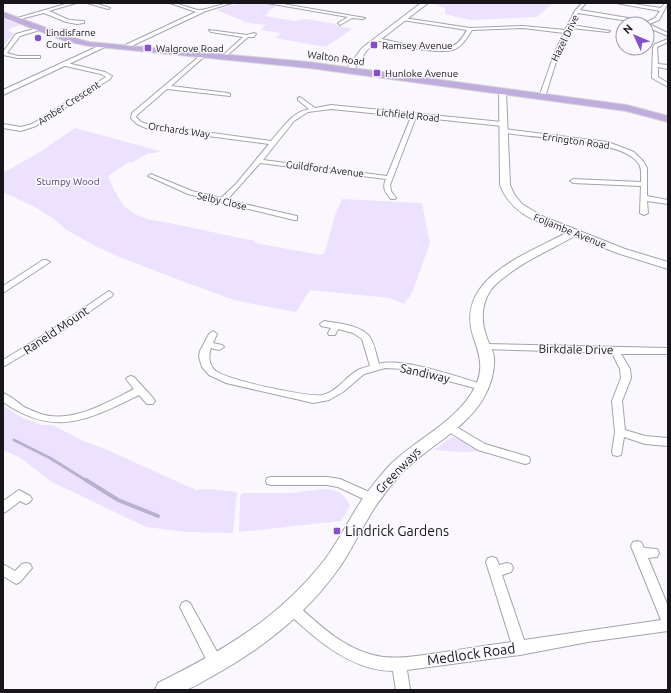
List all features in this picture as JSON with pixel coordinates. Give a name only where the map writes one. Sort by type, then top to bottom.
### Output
[{"type":"main road","name":"Walton Road","points":[[3,14],[77,42],[102,46],[288,63],[627,108],[668,119]]},
{"type":"street","points":[[16,19],[74,3]]},
{"type":"street","points":[[89,3],[106,10],[113,7]]},
{"type":"street","points":[[172,3],[200,12]]},
{"type":"street","points":[[123,48],[200,12],[230,3]]},
{"type":"street","points":[[270,3],[363,18]]},
{"type":"street","points":[[349,71],[364,49],[425,3]]},
{"type":"street","name":"Hazel Drive","points":[[542,97],[554,58],[577,12],[584,3]]},
{"type":"street","points":[[618,3],[663,10]]},
{"type":"street","points":[[655,20],[662,16],[663,10],[667,3]]},
{"type":"street","points":[[44,11],[65,20],[82,23]]},
{"type":"street","points":[[577,12],[615,17]]},
{"type":"street","points":[[340,23],[352,16]]},
{"type":"street","points":[[404,19],[470,29],[524,27],[567,32]]},
{"type":"street","points":[[570,26],[608,31]]},
{"type":"street","points":[[38,57],[17,58],[4,54],[18,35],[41,28]]},
{"type":"street","points":[[655,28],[668,35]]},
{"type":"street","points":[[377,39],[448,50],[458,45],[465,38],[470,29]]},
{"type":"street","points":[[211,31],[247,36],[252,36],[254,34]]},
{"type":"street","points":[[223,58],[247,36]]},
{"type":"street","points":[[668,40],[655,48],[655,78],[668,85]]},
{"type":"street","points":[[3,93],[102,46]]},
{"type":"street","name":"Orchards Way","points":[[202,56],[134,114],[133,117],[139,123],[146,126],[273,144]]},
{"type":"street","name":"Amber Crescent","points":[[3,126],[16,129],[34,125],[109,76],[103,73],[63,64]]},
{"type":"street","points":[[655,66],[668,67]]},
{"type":"street","points":[[166,87],[228,95]]},
{"type":"street","name":"Foljambe Avenue","points":[[502,92],[505,184],[509,195],[518,206],[526,212],[572,233],[668,266]]},
{"type":"street","points":[[294,98],[302,98],[313,109]]},
{"type":"street","name":"Lichfield Road","points":[[222,201],[259,161],[295,116],[313,109],[342,108],[503,128]]},
{"type":"street","points":[[393,198],[388,191],[387,185],[414,116]]},
{"type":"street","name":"Errington Road","points":[[503,128],[596,142],[620,148],[632,153],[641,162],[644,168],[644,213]]},
{"type":"street","name":"Guildford Avenue","points":[[259,161],[390,178]]},
{"type":"street","name":"Selby Close","points":[[151,176],[190,193],[294,218]]},
{"type":"street","points":[[573,181],[644,184]]},
{"type":"street","points":[[644,198],[668,202]]},
{"type":"street","name":"Greenways","points":[[165,690],[216,664],[252,642],[291,607],[327,569],[372,498],[397,468],[425,442],[448,426],[474,401],[482,387],[486,373],[487,359],[485,347],[478,330],[477,316],[478,301],[484,290],[501,274],[572,233]]},
{"type":"street","points":[[3,290],[46,262]]},
{"type":"street","name":"Raneld Mount","points":[[3,364],[50,335],[109,294]]},
{"type":"street","points":[[324,324],[334,330],[359,332],[369,341],[375,368]]},
{"type":"street","name":"Sandiway","points":[[213,334],[205,350],[205,362],[212,373],[219,378],[280,397],[313,399],[326,398],[340,390],[361,372],[385,366],[404,366],[482,387]]},
{"type":"street","points":[[208,345],[219,347]]},
{"type":"street","name":"Birkdale Drive","points":[[485,347],[668,351]]},
{"type":"street","points":[[615,350],[625,369],[626,378],[617,401],[620,432],[618,452]]},
{"type":"street","points":[[131,379],[150,401]]},
{"type":"street","points":[[3,397],[33,415],[44,419],[61,420],[78,418],[94,413],[141,390]]},
{"type":"street","points":[[448,426],[482,446],[510,451],[525,460]]},
{"type":"street","points":[[620,432],[645,440],[668,442]]},
{"type":"street","points":[[271,481],[328,480],[340,483],[372,498]]},
{"type":"street","points":[[3,508],[19,495],[26,499]]},
{"type":"street","points":[[654,553],[638,550],[668,624]]},
{"type":"street","points":[[498,567],[520,648]]},
{"type":"street","points":[[3,569],[16,578],[26,568]]},
{"type":"street","points":[[186,607],[216,664]]},
{"type":"street","name":"Medlock Road","points":[[291,607],[318,633],[350,654],[375,663],[399,663],[520,648],[668,624]]},
{"type":"street","points":[[399,663],[403,690]]},
{"type":"green space","points":[[239,3],[278,5],[267,12],[269,13],[265,16],[295,21],[306,19],[336,24],[335,25],[352,29],[326,47],[275,38],[281,33],[260,30],[266,25],[242,22],[244,21],[216,10]]},
{"type":"green space","points":[[430,3],[553,3],[537,17],[471,20],[445,14],[445,8]]},
{"type":"green space","points":[[3,19],[20,25],[8,30],[15,34],[3,46]]},
{"type":"green space","name":"Stumpy Wood","points":[[75,128],[160,151],[149,153],[131,163],[129,162],[108,176],[122,203],[135,214],[150,220],[255,241],[255,243],[322,255],[325,252],[335,215],[342,199],[422,203],[430,243],[412,293],[404,304],[390,298],[310,290],[296,312],[237,301],[117,256],[95,246],[65,229],[54,219],[33,206],[3,192],[3,173],[40,152]]},
{"type":"green space","points":[[3,406],[23,418],[42,425],[53,425],[83,441],[103,448],[196,490],[208,489],[237,492],[233,533],[187,532],[146,527],[52,482],[19,457],[3,450]]},
{"type":"green space","points":[[452,437],[464,441],[480,451],[464,452],[434,450]]},
{"type":"green space","points":[[321,489],[338,492],[348,501],[350,506],[341,521],[239,532],[240,496],[243,493],[292,493]]},
{"type":"waterway","points":[[14,440],[50,458],[87,481]]},
{"type":"waterway","points":[[86,480],[118,500],[158,516]]},
{"type":"place","name":"Lindisfarne Court","points":[[38,38]]},
{"type":"place","name":"Ramsey Avenue","points":[[374,45]]},
{"type":"place","name":"Walgrove Road","points":[[148,48]]},
{"type":"place","name":"Hunloke Avenue","points":[[377,73]]},
{"type":"place","name":"Lindrick Gardens","points":[[337,531]]}]
